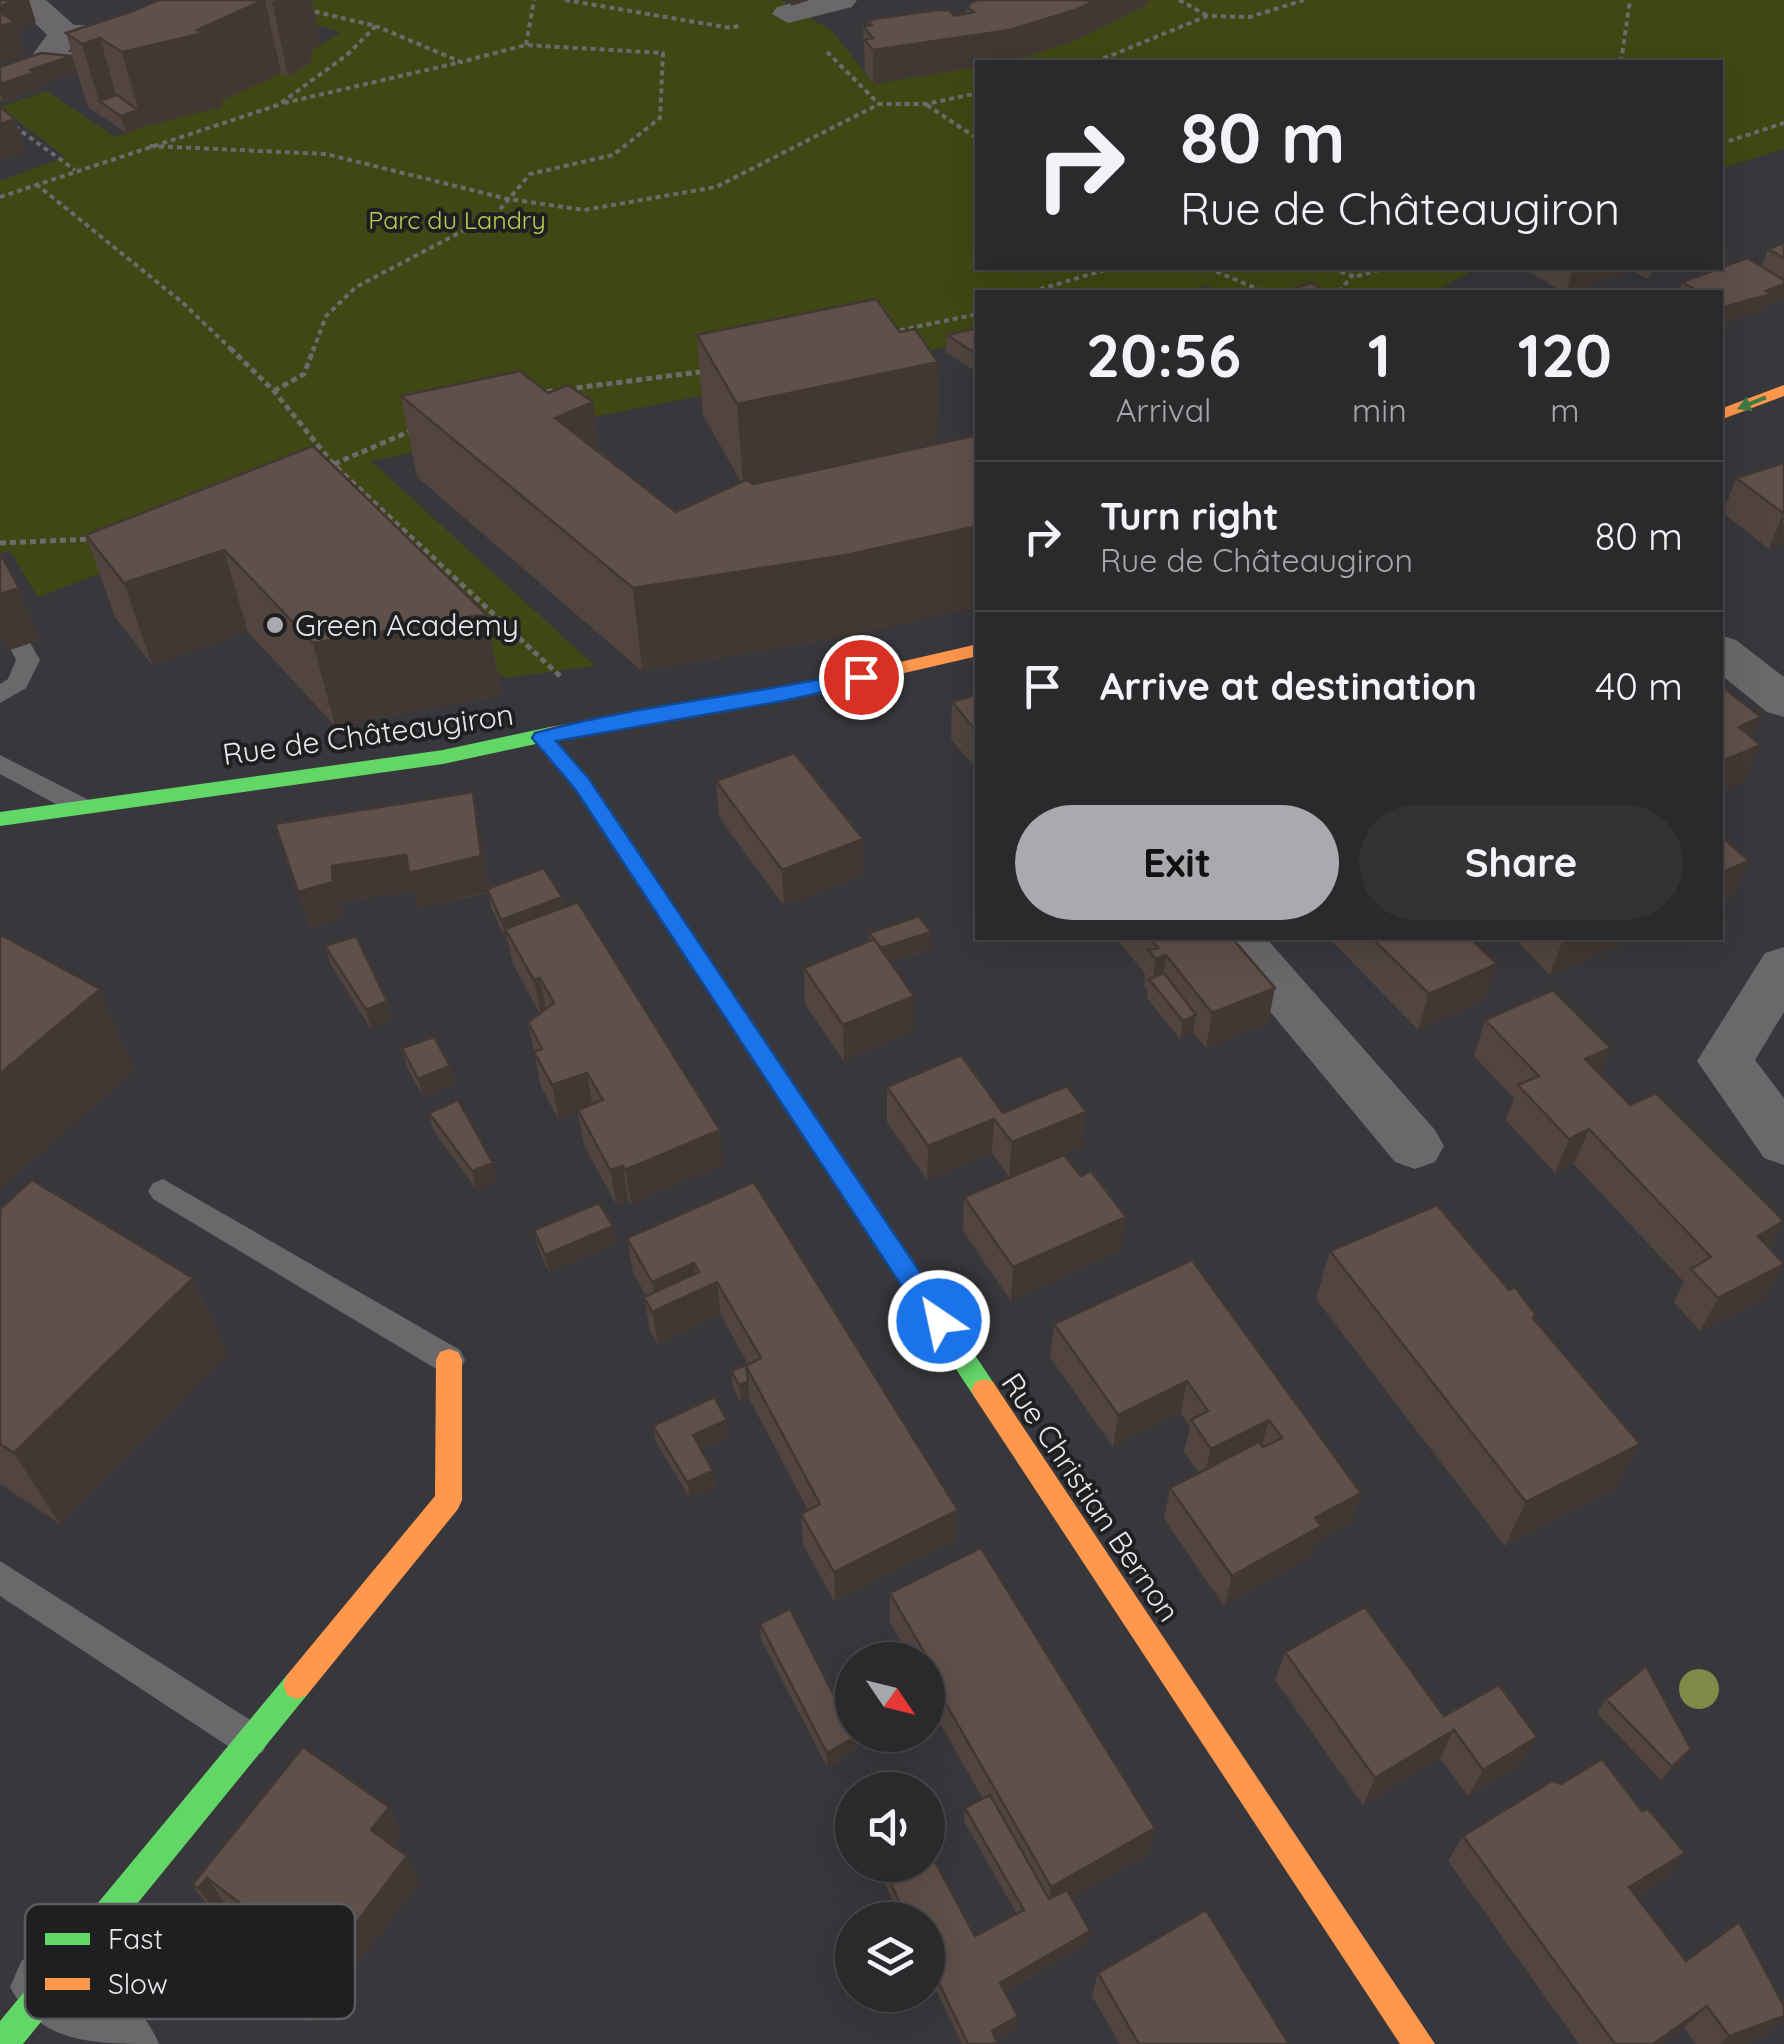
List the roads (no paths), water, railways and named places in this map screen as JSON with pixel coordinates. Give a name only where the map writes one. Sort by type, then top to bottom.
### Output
[{"type":"street","points":[[28,0],[64,34],[128,36],[112,62],[29,66],[64,34]]},
{"type":"street","points":[[788,14],[841,0]]},
{"type":"street","points":[[1723,414],[1784,390]]},
{"type":"street","points":[[1723,439],[1784,415]]},
{"type":"street","name":"Rue de Châteaugiron","points":[[0,820],[78,805],[442,757],[602,723],[783,695],[975,651]]},
{"type":"street","points":[[1723,652],[1784,701]]},
{"type":"street","name":"Rue Christian Bernon","points":[[542,738],[582,784],[1419,2044]]},
{"type":"street","points":[[1238,940],[1416,1146]]},
{"type":"street","points":[[1784,967],[1725,1061],[1784,1142]]},
{"type":"street","points":[[117,1904],[448,1500],[449,1360]]},
{"type":"street","points":[[36,2019],[120,2044]]},
{"type":"lane","points":[[0,695],[18,683],[28,660],[20,646]]},
{"type":"lane","points":[[0,762],[78,805]]},
{"type":"lane","points":[[164,1191],[449,1360]]},
{"type":"lane","points":[[0,1576],[250,1740]]},
{"type":"place","name":"Green Academy","points":[[275,625]]},
{"type":"park label","name":"Parc du Landry","points":[[457,219]]}]
